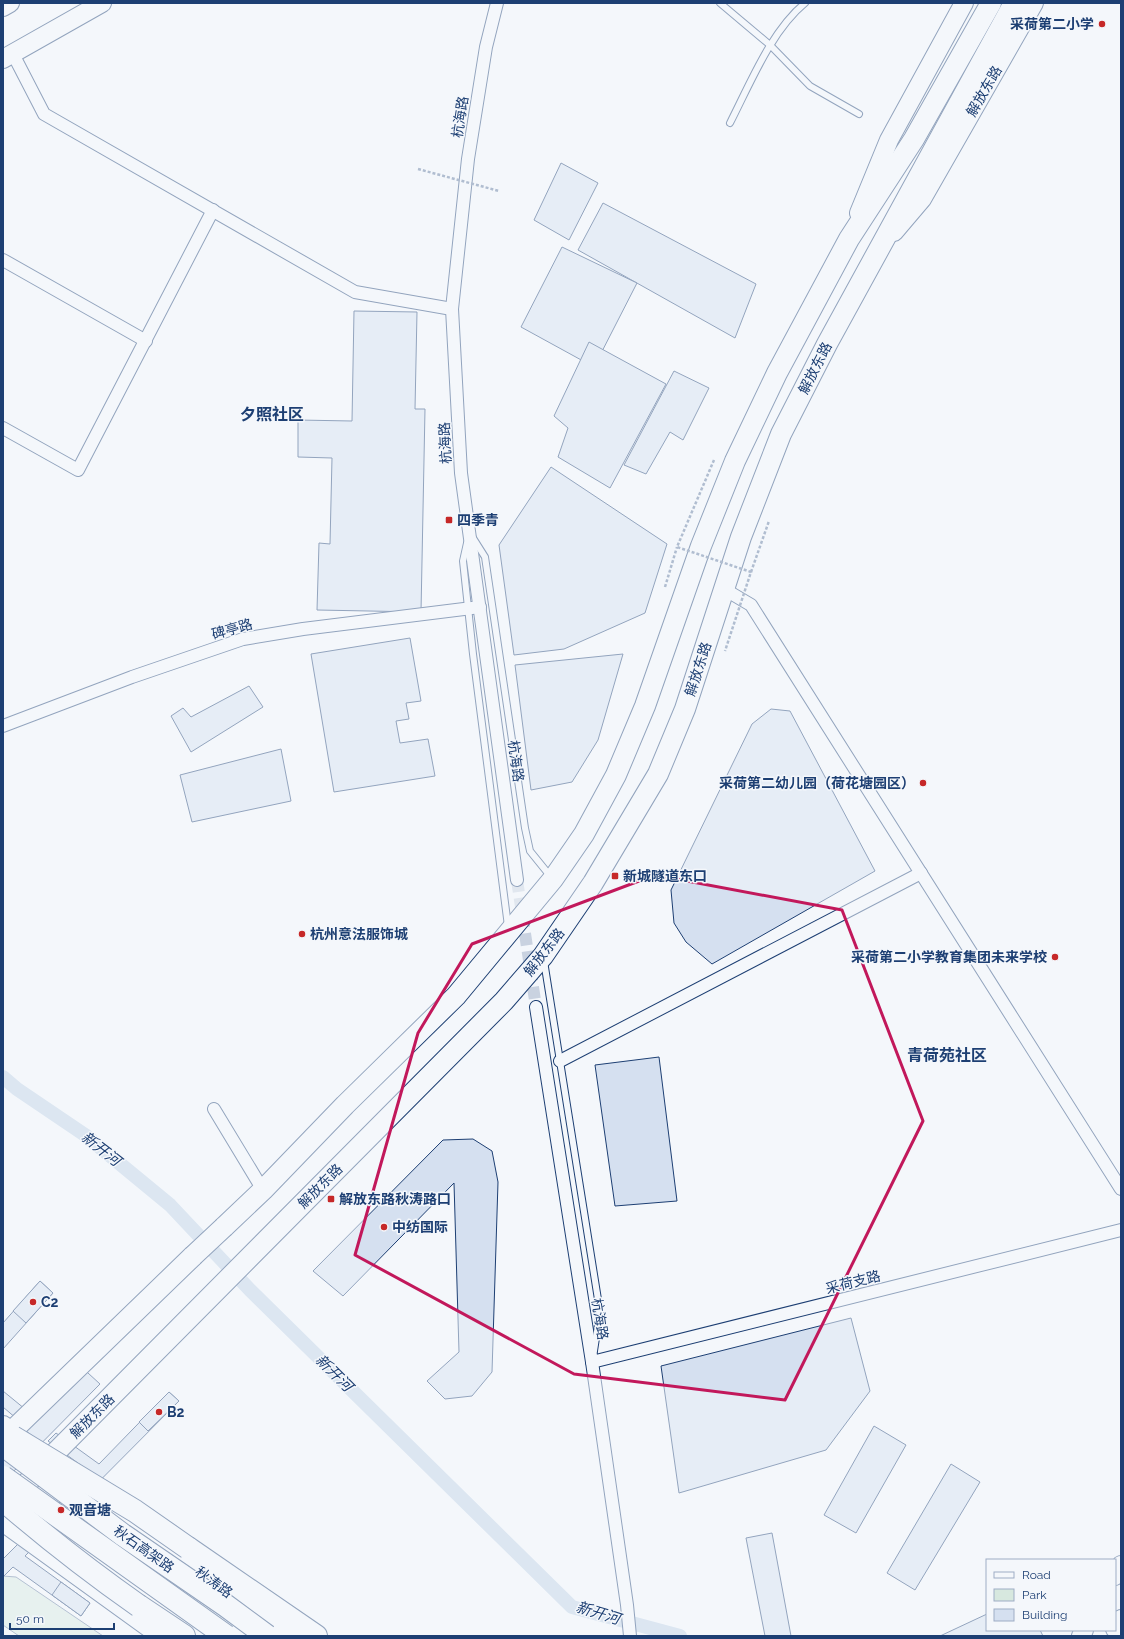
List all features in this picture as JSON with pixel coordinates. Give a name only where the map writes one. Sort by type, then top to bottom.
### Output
[{"type":"highway","name":"秋石高架路","points":[[5,1435],[122,1535],[225,1605],[267,1636]]},
{"type":"highway","points":[[5,1435],[135,1511],[316,1636]]},
{"type":"highway","name":"秋石高架路","points":[[3,1477],[226,1636]]},
{"type":"highway","points":[[3,1500],[94,1575],[184,1636]]},
{"type":"main road","points":[[3,7],[10,3]]},
{"type":"main road","points":[[8,57],[102,3]]},
{"type":"main road","points":[[849,239],[889,140],[964,3]]},
{"type":"main road","points":[[5,1435],[263,1190],[345,1105],[456,996],[553,879],[584,834],[616,775],[645,706],[701,546],[735,461],[777,373],[849,239],[914,139],[991,3]]},
{"type":"main road","name":"解放东路","points":[[3,1510],[48,1460],[504,1001],[543,956],[593,883],[658,774],[685,709],[741,537],[781,434],[827,344],[1014,3]]},
{"type":"main road","name":"解放东路","points":[[876,254],[922,199],[1034,3]]},
{"type":"main road","name":"秋涛路","points":[[5,1435],[48,1460],[232,1595],[291,1636]]},
{"type":"main road","points":[[3,1521],[162,1636]]},
{"type":"main road","points":[[1116,1574],[1121,1565]]},
{"type":"main road","points":[[1116,1628],[1121,1619]]},
{"type":"street","name":"杭海路","points":[[496,3],[486,47],[468,159],[452,309],[461,473],[470,534],[474,607],[517,880]]},
{"type":"street","points":[[8,57],[44,114],[355,292],[452,309]]},
{"type":"street","points":[[3,428],[78,470],[146,341],[212,210]]},
{"type":"street","points":[[3,260],[146,341]]},
{"type":"street","points":[[724,589],[751,604],[1121,1189]]},
{"type":"street","name":"碑亭路","points":[[3,726],[132,677],[243,639],[302,629],[474,607]]},
{"type":"street","points":[[560,1061],[921,874]]},
{"type":"street","name":"杭海路","points":[[536,1007],[592,1362],[627,1605],[630,1636]]},
{"type":"street","points":[[214,1109],[263,1190]]},
{"type":"street","name":"采荷支路","points":[[592,1362],[1121,1230]]},
{"type":"lane","points":[[720,3],[770,45],[810,86],[859,114]]},
{"type":"lane","points":[[730,123],[770,45],[798,9],[805,3]]},
{"type":"lane","points":[[470,534],[485,557],[525,828],[530,851],[553,879]]},
{"type":"lane","points":[[474,607],[509,932]]},
{"type":"lane","points":[[543,956],[600,1312],[592,1362]]},
{"type":"path","points":[[418,169],[499,191]]},
{"type":"path","points":[[665,587],[678,546],[714,460]]},
{"type":"path","points":[[725,651],[769,521]]},
{"type":"path","points":[[678,546],[751,572]]},
{"type":"highlighted area","points":[[655,875],[842,910],[923,1121],[785,1400],[574,1374],[355,1255],[418,1033],[472,944]]},
{"type":"green space","points":[[3,1576],[16,1577],[103,1636],[19,1636],[3,1625]]},
{"type":"building","points":[[561,163],[598,183],[569,240],[534,220]]},
{"type":"building","points":[[603,203],[756,284],[735,338],[578,250]]},
{"type":"building","points":[[562,247],[637,283],[594,367],[521,327]]},
{"type":"building","points":[[354,311],[417,312],[415,409],[425,409],[421,612],[317,610],[319,543],[330,544],[332,458],[298,457],[298,420],[352,421]]},
{"type":"building","points":[[589,342],[666,384],[610,488],[558,457],[568,428],[554,416]]},
{"type":"building","points":[[674,371],[709,388],[683,440],[670,432],[646,474],[624,465]]},
{"type":"building","points":[[551,467],[667,544],[645,613],[564,649],[514,655],[499,545]]},
{"type":"building","points":[[410,638],[421,701],[406,703],[409,719],[396,721],[400,743],[428,739],[435,776],[334,792],[311,654]]},
{"type":"building","points":[[623,654],[598,740],[572,782],[531,790],[515,665]]},
{"type":"building","points":[[249,686],[263,707],[191,752],[171,716],[183,708],[191,717]]},
{"type":"building","points":[[771,709],[790,711],[875,871],[712,964],[686,942],[674,923],[671,890],[752,724]]},
{"type":"building","points":[[281,749],[291,801],[192,822],[180,775]]},
{"type":"building","points":[[659,1057],[677,1201],[615,1206],[595,1065]]},
{"type":"building","name":"中纺国际","points":[[473,1139],[492,1151],[498,1182],[492,1372],[472,1396],[445,1399],[427,1381],[459,1352],[454,1183],[343,1296],[313,1271],[443,1140]]},
{"type":"building","name":"C2","points":[[40,1281],[53,1293],[3,1349],[3,1323]]},
{"type":"building","name":"C2","points":[[40,1281],[53,1293],[26,1323],[13,1311]]},
{"type":"building","points":[[851,1318],[870,1391],[826,1450],[679,1493],[661,1366]]},
{"type":"building","points":[[76,1362],[100,1384],[3,1482],[3,1438]]},
{"type":"building","points":[[3,1391],[25,1409],[17,1419],[3,1407]]},
{"type":"building","name":"观音塘","points":[[169,1392],[179,1401],[25,1556],[90,1603],[81,1616],[13,1567],[3,1577],[3,1559],[90,1472],[48,1441],[56,1433],[99,1464]]},
{"type":"building","name":"B2","points":[[169,1392],[179,1401],[148,1431],[139,1422]]},
{"type":"building","points":[[874,1426],[906,1445],[856,1533],[824,1515]]},
{"type":"building","points":[[951,1464],[980,1482],[915,1590],[887,1573]]},
{"type":"building","points":[[772,1533],[791,1636],[765,1636],[746,1538]]},
{"type":"building","points":[[61,1582],[90,1603],[81,1616],[52,1595]]},
{"type":"building","points":[[986,1614],[986,1631],[1040,1631],[1043,1636],[940,1636]]},
{"type":"waterway","name":"新开河","points":[[3,1077],[17,1089],[85,1135],[170,1205],[250,1290],[572,1607],[680,1636]]},
{"type":"tunnel","points":[[517,880],[536,1007]]},
{"type":"place","name":"采荷第二小学","points":[[1102,24]]},
{"type":"place","name":"四季青","points":[[449,520]]},
{"type":"place","name":"采荷第二幼儿园（荷花塘园区）","points":[[923,783]]},
{"type":"place","name":"新城隧道东口","points":[[615,876]]},
{"type":"place","name":"杭州意法服饰城","points":[[302,934]]},
{"type":"place","name":"采荷第二小学教育集团未来学校","points":[[1055,957]]},
{"type":"place","name":"解放东路秋涛路口","points":[[331,1199]]},
{"type":"place","name":"中纺国际","points":[[384,1227]]},
{"type":"place","name":"C2","points":[[33,1302]]},
{"type":"place","name":"B2","points":[[159,1412]]},
{"type":"place","name":"观音塘","points":[[61,1510]]},
{"type":"district","name":"夕照社区","points":[[272,414]]},
{"type":"district","name":"青荷苑社区","points":[[947,1055]]}]
